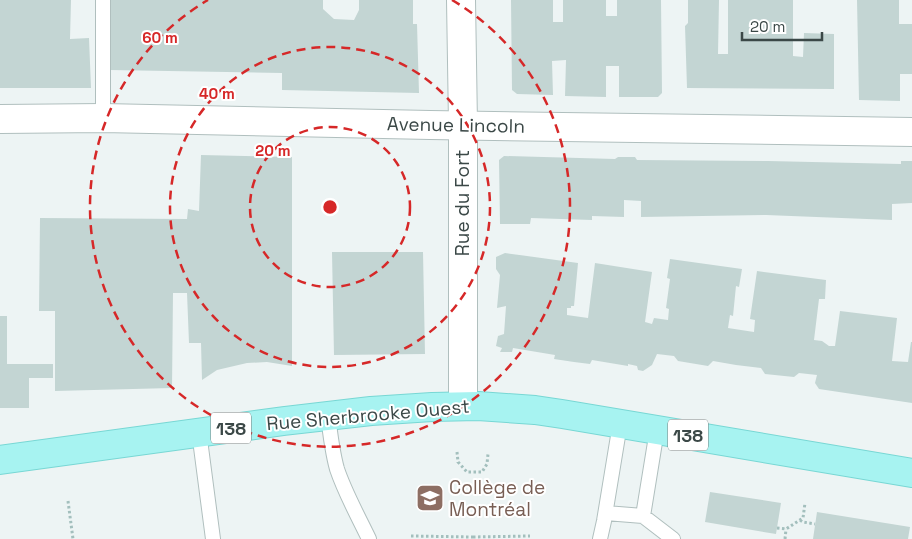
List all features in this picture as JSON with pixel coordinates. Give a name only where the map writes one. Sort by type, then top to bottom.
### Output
[{"type":"main road","name":"Rue Sherbrooke Ouest","points":[[0,460],[328,415],[407,408],[494,406],[535,410],[912,473]]},
{"type":"street","name":"Rue du Fort","points":[[461,0],[463,406]]},
{"type":"street","name":"Avenue Lincoln","points":[[0,119],[103,118],[912,132]]},
{"type":"lane","points":[[103,0],[103,118]]},
{"type":"lane","points":[[328,415],[337,469],[369,539]]},
{"type":"lane","points":[[600,539],[620,424]]},
{"type":"lane","points":[[643,516],[657,430]]},
{"type":"lane","points":[[199,432],[214,539]]},
{"type":"lane","points":[[606,513],[643,516],[673,539]]},
{"type":"path","points":[[457,452],[458,462],[467,472],[482,472],[488,464],[488,454]]},
{"type":"path","points":[[68,501],[73,539]]},
{"type":"path","points":[[777,528],[786,529],[803,518],[806,503]]},
{"type":"path","points":[[800,520],[815,524]]},
{"type":"path","points":[[785,539],[786,529]]},
{"type":"path","points":[[411,536],[472,538],[530,536]]},
{"type":"building","points":[[0,0],[71,0],[70,39],[89,38],[91,88],[0,88]]},
{"type":"building","points":[[111,0],[323,0],[323,9],[334,19],[354,20],[359,10],[359,0],[413,0],[413,24],[417,24],[419,93],[282,90],[282,73],[110,70]]},
{"type":"building","points":[[511,0],[553,0],[553,22],[563,22],[563,0],[606,0],[606,16],[617,16],[617,0],[661,0],[662,93],[658,97],[619,97],[619,66],[606,66],[606,97],[565,96],[566,60],[552,61],[553,95],[517,94],[512,90]]},
{"type":"building","points":[[688,0],[719,0],[718,54],[728,54],[728,0],[793,0],[793,56],[803,57],[804,33],[834,34],[834,89],[687,88],[685,26],[688,23]]},
{"type":"building","points":[[857,0],[899,0],[899,24],[912,24],[912,74],[900,74],[900,101],[859,100]]},
{"type":"building","points":[[201,155],[292,157],[292,366],[267,362],[247,363],[217,370],[202,380],[201,343],[189,343],[187,293],[173,293],[172,388],[55,391],[55,311],[39,311],[40,218],[187,219],[188,209],[199,211]]},
{"type":"building","points":[[504,156],[615,159],[618,157],[635,157],[637,160],[901,164],[901,161],[912,161],[912,203],[892,204],[892,220],[766,215],[641,217],[641,201],[624,200],[624,217],[592,216],[592,220],[531,218],[530,224],[500,224],[499,160]]},
{"type":"building","points":[[332,252],[423,252],[425,354],[334,355]]},
{"type":"building","points":[[505,253],[578,263],[574,306],[567,308],[567,315],[588,318],[595,263],[652,272],[645,322],[652,324],[654,318],[668,320],[669,309],[666,308],[670,279],[667,278],[670,259],[742,269],[739,287],[736,286],[733,316],[730,315],[728,328],[754,332],[755,320],[750,319],[757,271],[826,280],[825,299],[819,299],[814,340],[822,341],[829,346],[835,346],[840,311],[897,318],[892,361],[908,362],[912,342],[912,403],[819,389],[815,383],[817,375],[799,373],[794,377],[765,374],[761,368],[713,361],[708,366],[678,361],[674,356],[657,354],[652,365],[643,371],[638,370],[637,366],[628,364],[628,366],[592,360],[590,364],[574,362],[554,359],[555,355],[513,348],[512,352],[500,352],[502,348],[496,346],[498,336],[504,334],[506,306],[497,308],[500,275],[496,269],[496,257]]},
{"type":"building","points":[[0,316],[7,316],[7,364],[53,364],[53,378],[29,378],[29,408],[0,408]]},
{"type":"building","points":[[710,492],[781,503],[776,534],[705,522]]},
{"type":"building","points":[[817,512],[910,527],[908,539],[813,539]]},
{"type":"place","name":"Collège de Montréal","points":[[430,498]]}]
